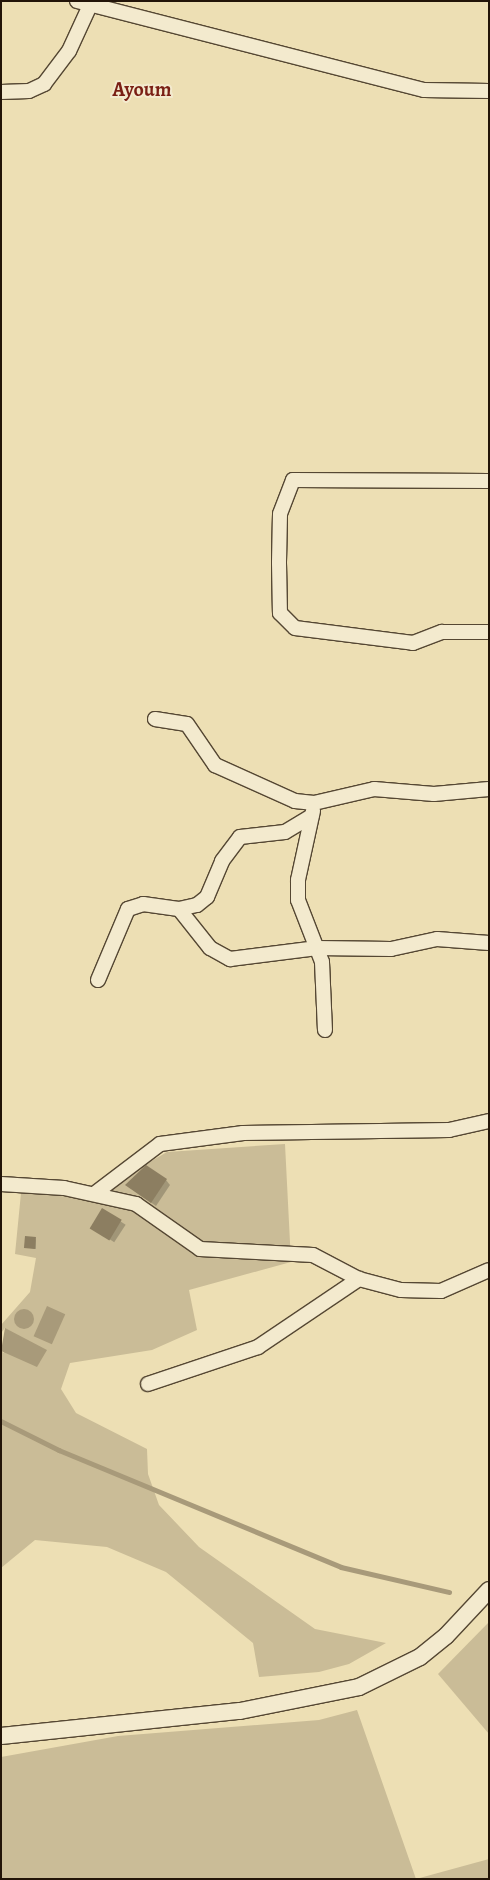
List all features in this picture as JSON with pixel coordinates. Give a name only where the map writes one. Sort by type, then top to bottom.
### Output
[{"type":"street","points":[[1,92],[29,91],[44,84],[68,51],[86,3],[424,90],[489,91]]},
{"type":"street","points":[[489,481],[293,480],[280,514],[279,563],[280,613],[296,628],[413,643],[442,632],[489,632]]},
{"type":"street","points":[[156,718],[186,724],[214,765],[226,772],[254,779],[279,796],[313,810]]},
{"type":"street","points":[[98,980],[128,909],[143,904],[179,908],[197,905],[208,897],[222,861],[240,837],[286,832],[313,810],[374,789],[434,794],[489,789]]},
{"type":"street","points":[[313,810],[298,880],[298,900],[316,948],[325,985],[325,1030]]},
{"type":"street","points":[[179,908],[210,948],[230,959],[316,948],[391,949],[437,939],[489,943]]},
{"type":"street","points":[[94,1194],[160,1144],[243,1133],[449,1130],[489,1121]]},
{"type":"street","points":[[1,1184],[94,1194],[146,1209],[200,1248],[313,1255],[359,1279],[424,1292],[441,1290],[489,1270]]},
{"type":"street","points":[[148,1384],[258,1347],[359,1279]]},
{"type":"street","points":[[1,1736],[240,1711],[358,1687],[420,1657],[446,1636],[489,1590]]},
{"type":"shaded area","points":[[285,1144],[291,1262],[189,1290],[197,1330],[152,1350],[70,1363],[61,1389],[76,1413],[147,1449],[148,1474],[159,1505],[199,1547],[315,1629],[386,1643],[349,1664],[319,1672],[259,1677],[253,1643],[166,1572],[107,1547],[35,1540],[1,1568],[1,1351],[4,1353],[5,1328],[1,1333],[1,1325],[30,1292],[36,1258],[15,1254],[21,1193],[87,1198],[167,1152]]},
{"type":"shaded area","points":[[47,1306],[65,1314],[52,1344],[34,1336]]},
{"type":"shaded area","points":[[24,1309],[31,1312],[34,1319],[31,1326],[24,1329],[17,1326],[14,1319],[17,1312]]},
{"type":"shaded area","points":[[5,1328],[47,1350],[37,1367],[1,1351]]},
{"type":"shaded area","points":[[489,1622],[489,1734],[438,1674]]},
{"type":"shaded area","points":[[357,1710],[416,1879],[1,1879],[1,1757],[118,1736],[319,1720]]},
{"type":"shaded area","points":[[489,1859],[489,1879],[416,1879]]},
{"type":"building","points":[[146,1165],[167,1179],[151,1203],[125,1185]]},
{"type":"building","points":[[102,1208],[122,1220],[109,1240],[90,1229]]},
{"type":"building","points":[[25,1236],[36,1237],[35,1249],[24,1248]]},
{"type":"waterway","points":[[1,1421],[59,1450],[341,1567],[449,1592]]},
{"type":"district","name":"Ayoum","points":[[142,89]]}]
